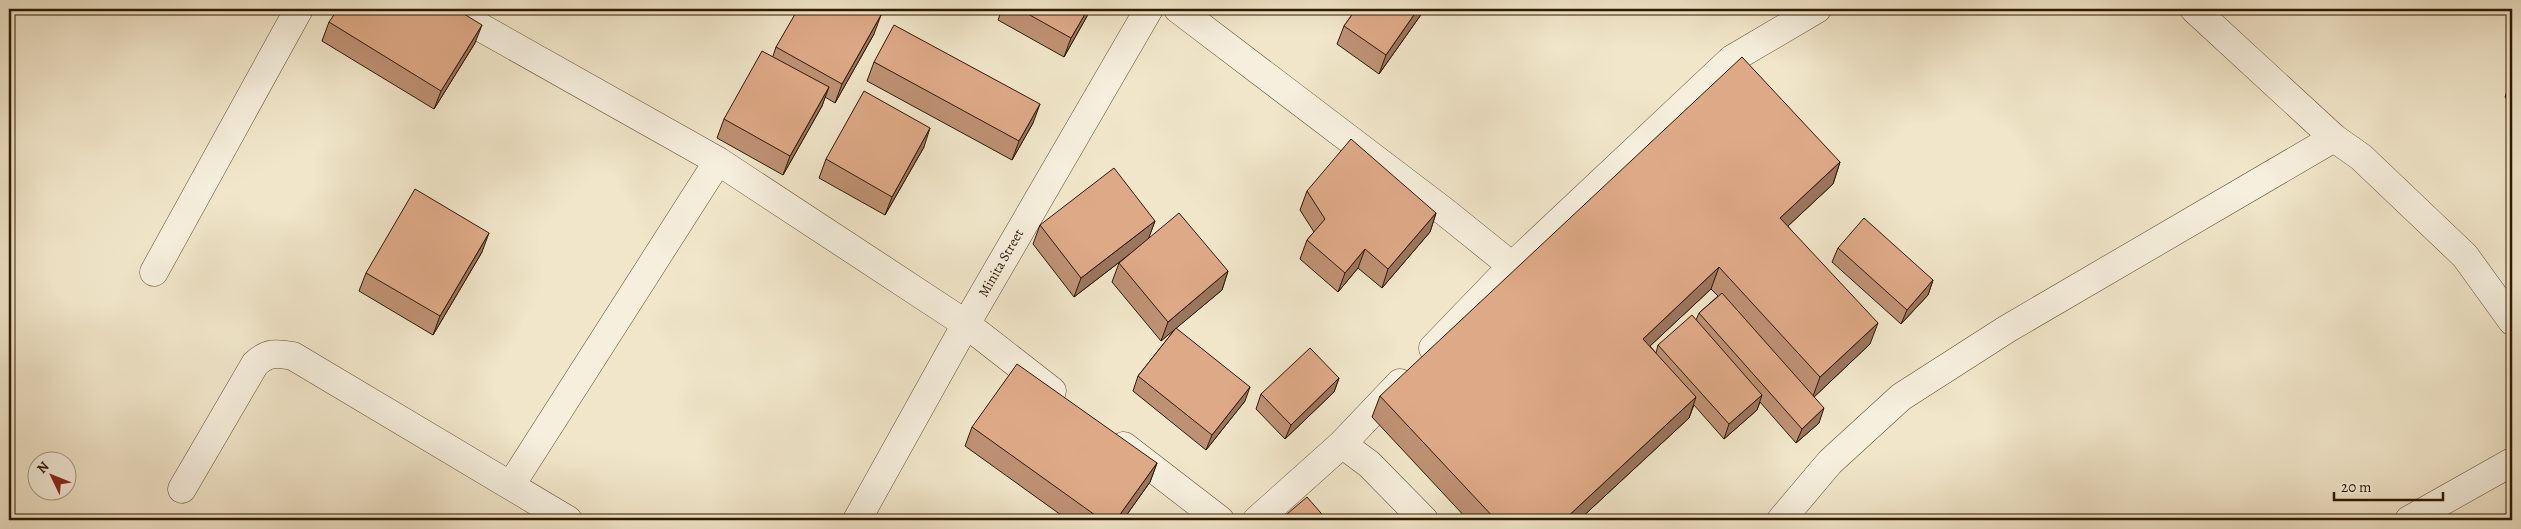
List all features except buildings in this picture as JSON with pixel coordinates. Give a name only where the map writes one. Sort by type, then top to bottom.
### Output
[{"type":"street","points":[[154,272],[299,9]]},
{"type":"street","points":[[448,9],[718,161],[966,324],[1074,407]]},
{"type":"street","name":"Minita Street","points":[[856,520],[966,324],[1149,9]]},
{"type":"street","points":[[1178,9],[1445,212],[1512,266]]},
{"type":"street","points":[[1257,520],[1342,444],[1512,266],[1732,59],[1818,9]]},
{"type":"street","points":[[2194,9],[2334,138],[2361,157],[2465,256],[2512,322]]},
{"type":"street","points":[[1781,520],[1830,462],[1901,397],[2006,329],[2334,138]]},
{"type":"street","points":[[510,485],[718,161]]},
{"type":"street","points":[[182,489],[255,364],[263,356],[272,353],[293,356],[568,520]]},
{"type":"street","points":[[1104,431],[1220,520]]},
{"type":"street","points":[[1342,444],[1369,464],[1424,520]]},
{"type":"street","points":[[2409,520],[2512,462]]}]
